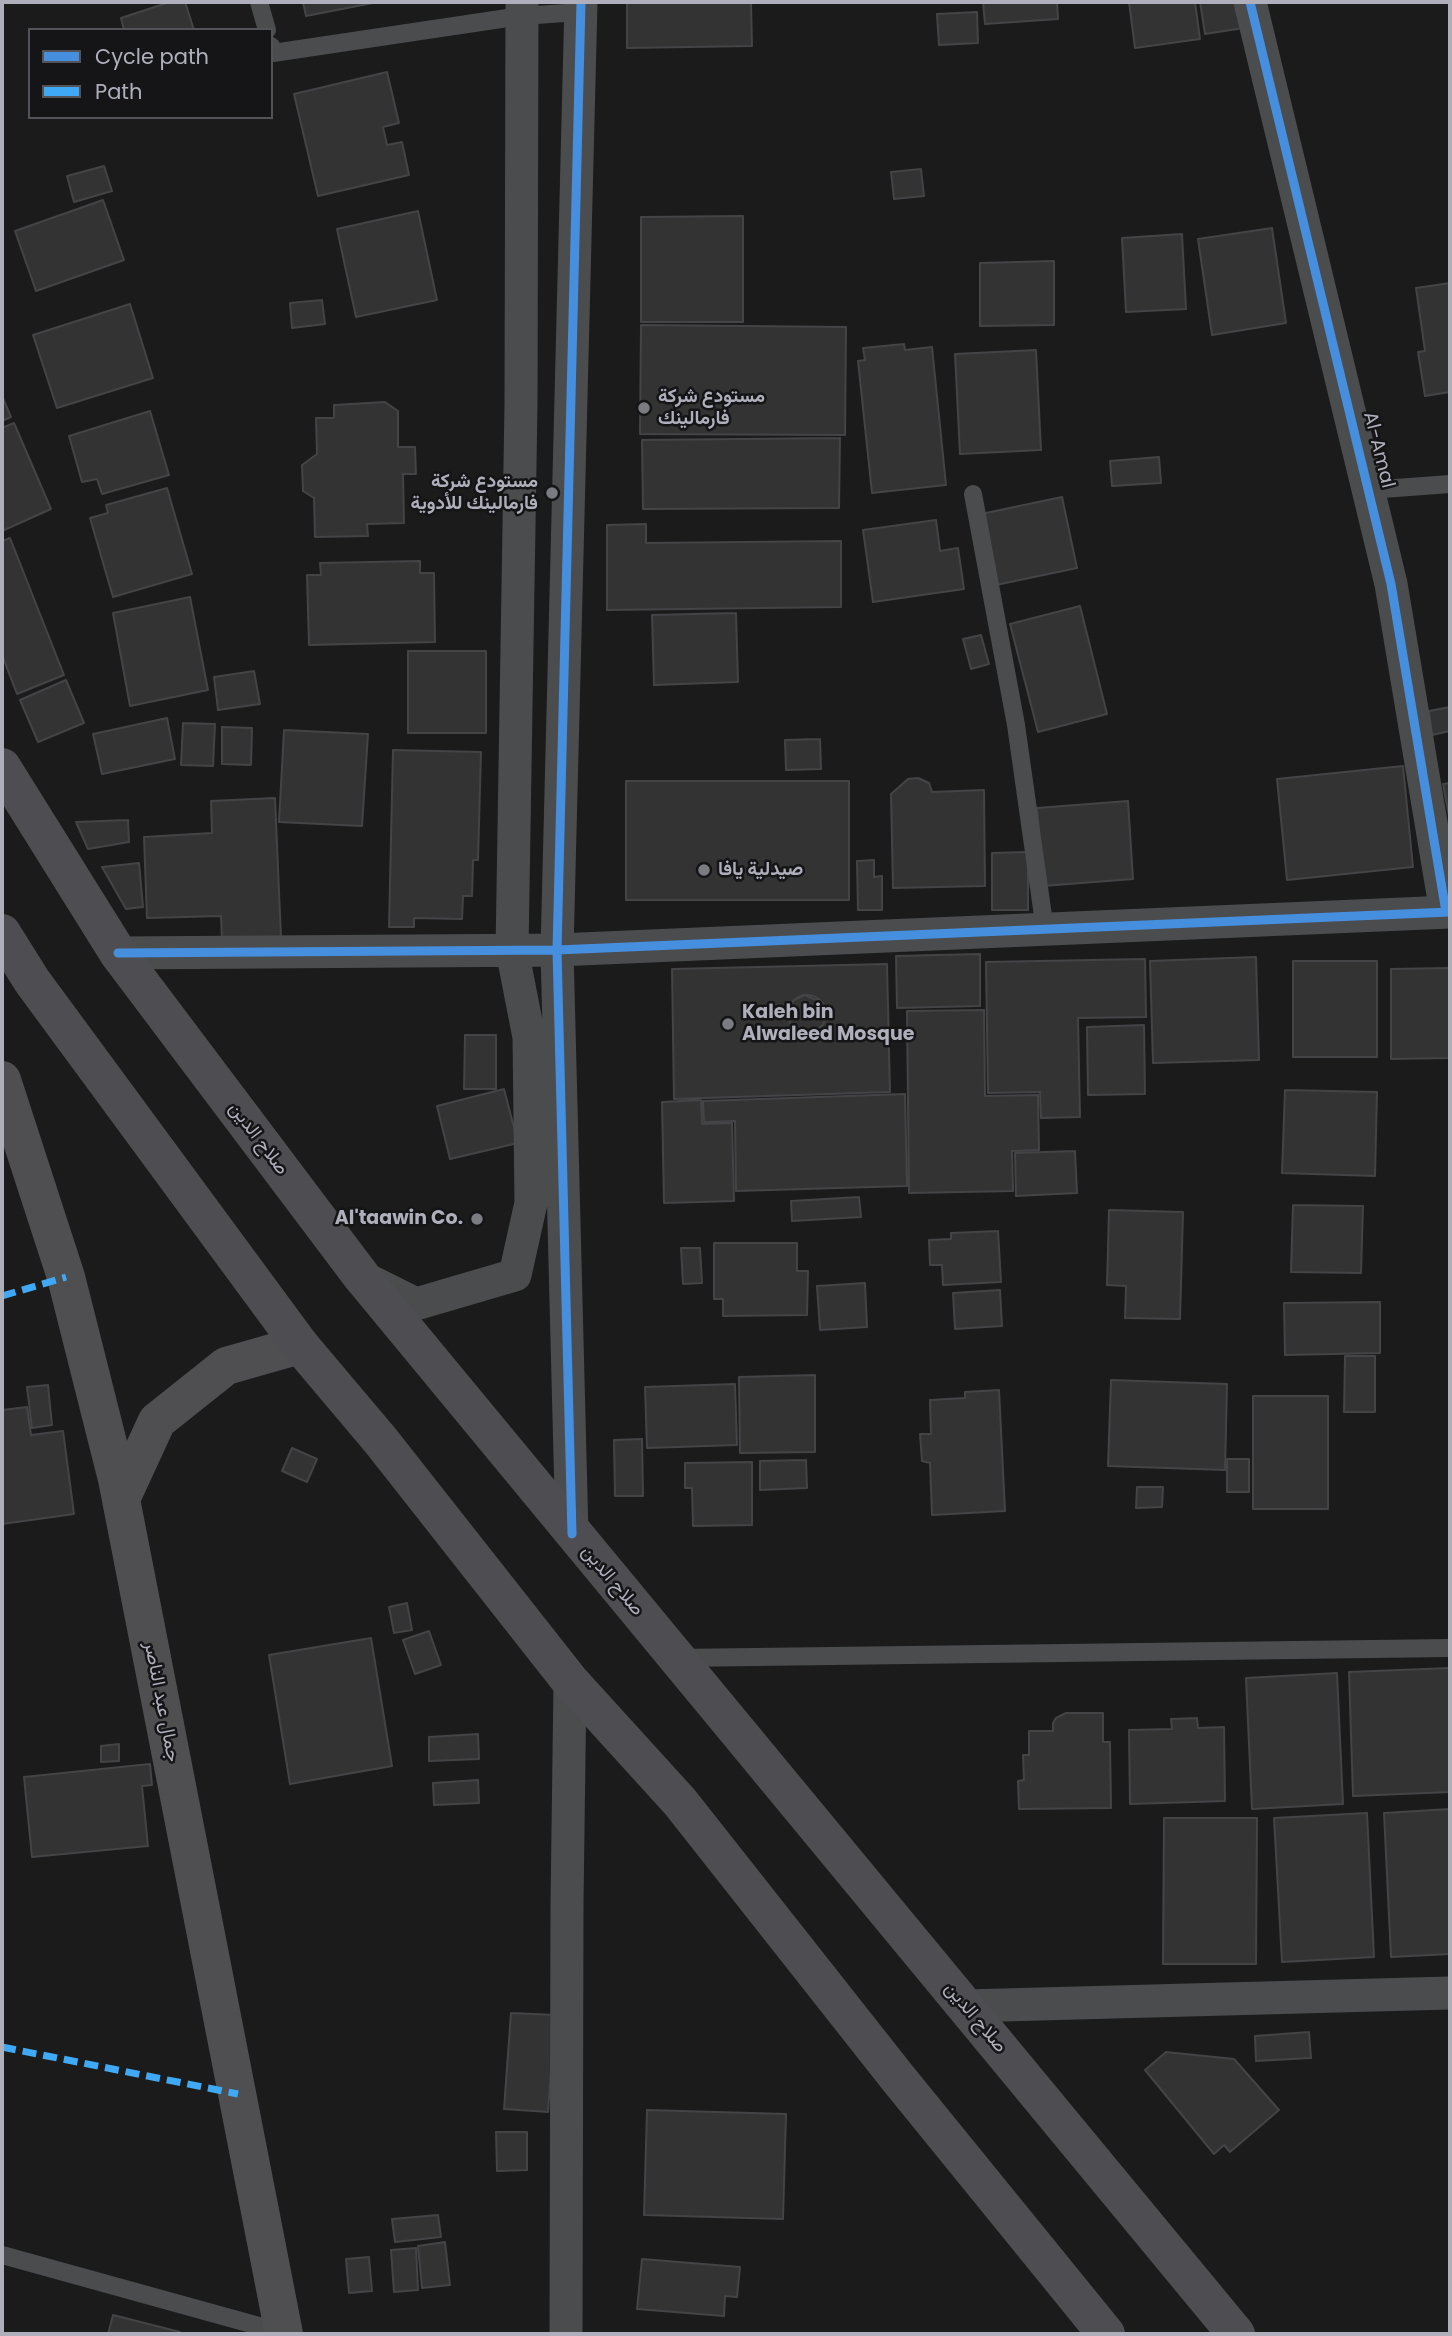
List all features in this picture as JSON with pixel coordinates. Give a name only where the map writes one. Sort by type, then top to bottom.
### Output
[{"type":"highway","name":"صلاح الدين","points":[[2,767],[118,953],[362,1277],[1236,2334]]},
{"type":"highway","points":[[2,933],[32,981],[300,1345],[381,1441],[570,1681],[680,1802],[897,2077],[1106,2334]]},
{"type":"main road","name":"جمال عبد الناصر","points":[[2,1080],[66,1277],[121,1499],[284,2334]]},
{"type":"main road","points":[[121,1499],[157,1421],[226,1366],[300,1345]]},
{"type":"street","name":"Al-Amal","points":[[1250,2],[1391,584],[1448,912]]},
{"type":"street","points":[[572,1534],[557,950],[580,7]]},
{"type":"street","points":[[362,1277],[416,1304],[515,1275],[531,1203],[529,1037],[512,950],[521,404],[521,9]]},
{"type":"street","points":[[118,953],[557,950],[1448,912]]},
{"type":"street","points":[[566,2334],[570,1681]]},
{"type":"street","points":[[965,2006],[1450,1993]]},
{"type":"lane","points":[[259,2],[266,28]]},
{"type":"lane","points":[[273,53],[521,9],[580,7]]},
{"type":"lane","points":[[1370,490],[1450,484]]},
{"type":"lane","points":[[973,494],[1016,725],[1045,930]]},
{"type":"lane","points":[[677,1658],[1450,1648]]},
{"type":"lane","points":[[2,2255],[284,2334]]},
{"type":"building","points":[[170,2],[185,2],[193,28],[124,28],[121,18]]},
{"type":"building","points":[[303,2],[373,2],[373,3],[306,16]]},
{"type":"building","points":[[627,2],[751,2],[752,46],[627,48]]},
{"type":"building","points":[[983,2],[1057,2],[1058,19],[985,24]]},
{"type":"building","points":[[1129,2],[1195,2],[1200,39],[1135,48]]},
{"type":"building","points":[[1200,2],[1240,2],[1244,28],[1205,34]]},
{"type":"building","points":[[977,12],[978,43],[939,45],[937,14]]},
{"type":"building","points":[[387,72],[399,123],[383,127],[387,145],[402,142],[409,175],[318,196],[294,94]]},
{"type":"building","points":[[104,166],[112,191],[74,202],[67,176]]},
{"type":"building","points":[[921,169],[924,196],[894,199],[891,172]]},
{"type":"building","points":[[103,200],[124,260],[36,291],[15,231]]},
{"type":"building","points":[[418,211],[437,300],[356,317],[337,229]]},
{"type":"building","points":[[743,216],[743,322],[641,322],[641,217]]},
{"type":"building","points":[[1272,228],[1286,323],[1212,335],[1198,239]]},
{"type":"building","points":[[1182,234],[1186,309],[1126,312],[1122,238]]},
{"type":"building","points":[[1054,261],[1054,325],[980,326],[980,263]]},
{"type":"building","points":[[1450,283],[1450,392],[1425,396],[1418,352],[1425,351],[1416,288]]},
{"type":"building","points":[[322,300],[325,324],[292,328],[290,303]]},
{"type":"building","points":[[130,304],[153,378],[57,408],[33,335]]},
{"type":"building","points":[[641,325],[846,327],[845,435],[640,434]]},
{"type":"building","points":[[904,344],[905,350],[932,347],[946,485],[872,493],[858,361],[865,360],[863,348]]},
{"type":"building","points":[[1036,350],[1041,450],[960,454],[955,354]]},
{"type":"building","points":[[2,396],[11,417],[2,421]]},
{"type":"building","points":[[385,402],[398,411],[398,447],[415,447],[416,474],[403,474],[404,523],[367,524],[368,536],[315,537],[314,498],[303,491],[302,465],[317,454],[316,418],[334,418],[334,405]]},
{"type":"building","points":[[150,411],[169,475],[102,494],[97,479],[82,482],[69,436]]},
{"type":"building","points":[[14,423],[51,509],[2,531],[2,428]]},
{"type":"building","points":[[840,438],[839,508],[643,509],[642,440]]},
{"type":"building","points":[[1159,457],[1161,483],[1112,486],[1110,461]]},
{"type":"building","points":[[167,488],[192,574],[113,597],[90,518],[108,513],[106,505]]},
{"type":"building","points":[[1062,497],[1077,568],[996,585],[981,514]]},
{"type":"building","points":[[936,520],[940,551],[958,548],[964,589],[873,602],[863,530]]},
{"type":"building","points":[[646,524],[646,543],[841,541],[841,607],[607,610],[607,525]]},
{"type":"building","points":[[10,538],[64,675],[17,694],[2,655],[2,541]]},
{"type":"building","points":[[420,561],[420,573],[434,573],[435,642],[309,645],[307,575],[321,575],[320,563]]},
{"type":"building","points":[[190,597],[208,690],[130,706],[113,613]]},
{"type":"building","points":[[1080,606],[1107,714],[1038,732],[1010,624]]},
{"type":"building","points":[[736,613],[738,682],[654,685],[652,615]]},
{"type":"building","points":[[981,635],[989,664],[971,669],[963,639]]},
{"type":"building","points":[[408,651],[486,651],[486,733],[408,733]]},
{"type":"building","points":[[254,671],[260,704],[218,710],[214,677]]},
{"type":"building","points":[[66,680],[84,723],[38,742],[20,700]]},
{"type":"building","points":[[1450,707],[1450,731],[1432,735],[1429,711]]},
{"type":"building","points":[[167,718],[175,759],[102,774],[93,734]]},
{"type":"building","points":[[183,723],[215,724],[213,766],[181,765]]},
{"type":"building","points":[[222,727],[252,728],[251,765],[222,764]]},
{"type":"building","points":[[284,730],[368,734],[362,826],[279,822]]},
{"type":"building","points":[[820,739],[821,769],[786,770],[785,740]]},
{"type":"building","points":[[393,750],[481,752],[478,860],[473,860],[472,896],[463,896],[462,919],[414,918],[414,927],[389,927]]},
{"type":"building","points":[[1403,766],[1413,867],[1287,880],[1277,779]]},
{"type":"building","points":[[918,778],[929,783],[932,792],[984,790],[985,886],[893,888],[891,794],[908,779]]},
{"type":"building","points":[[626,781],[849,781],[849,900],[626,900]]},
{"type":"building","points":[[1450,783],[1450,821],[1443,784]]},
{"type":"building","points":[[275,798],[281,938],[222,940],[221,916],[147,918],[144,837],[212,833],[211,801]]},
{"type":"building","points":[[1128,801],[1133,879],[1043,886],[1037,808]]},
{"type":"building","points":[[128,820],[129,842],[88,849],[76,822]]},
{"type":"building","points":[[1028,852],[1028,910],[992,910],[992,853]]},
{"type":"building","points":[[874,860],[874,877],[882,876],[882,910],[858,910],[857,861]]},
{"type":"building","points":[[139,863],[143,907],[126,909],[102,867]]},
{"type":"building","points":[[980,954],[980,1006],[897,1008],[896,956]]},
{"type":"building","points":[[1256,957],[1259,1060],[1153,1063],[1150,961]]},
{"type":"building","points":[[1145,959],[1146,1017],[1078,1018],[1080,1117],[1041,1118],[1040,1092],[988,1093],[986,962]]},
{"type":"building","points":[[1293,961],[1377,961],[1377,1057],[1293,1057]]},
{"type":"building","points":[[887,964],[890,1092],[674,1099],[672,969]],"holes":[[[805,995],[821,1002],[826,1013],[823,1025],[805,1033],[790,1024],[788,1011],[794,1000]]]},
{"type":"building","points":[[1450,968],[1450,1058],[1391,1059],[1391,969]]},
{"type":"building","points":[[807,995],[820,1001],[826,1014],[820,1027],[807,1033],[794,1027],[788,1014],[794,1001]]},
{"type":"building","points":[[984,1010],[985,1096],[1038,1095],[1039,1150],[1012,1151],[1013,1191],[909,1193],[907,1011]]},
{"type":"building","points":[[1144,1025],[1145,1094],[1088,1095],[1087,1027]]},
{"type":"building","points":[[465,1035],[496,1035],[496,1089],[464,1089]]},
{"type":"building","points":[[504,1089],[518,1143],[450,1159],[437,1106]]},
{"type":"building","points":[[1285,1090],[1377,1092],[1375,1176],[1282,1173]]},
{"type":"building","points":[[905,1094],[907,1186],[736,1191],[735,1121],[704,1122],[703,1101]]},
{"type":"building","points":[[701,1100],[702,1124],[732,1123],[734,1201],[664,1203],[662,1102]]},
{"type":"building","points":[[1075,1151],[1077,1193],[1016,1196],[1015,1153]]},
{"type":"building","points":[[859,1197],[861,1217],[792,1221],[791,1201]]},
{"type":"building","points":[[1293,1205],[1363,1206],[1361,1273],[1291,1272]]},
{"type":"building","points":[[1109,1210],[1183,1212],[1180,1319],[1125,1318],[1126,1286],[1107,1285]]},
{"type":"building","points":[[998,1231],[1001,1282],[943,1285],[942,1265],[930,1265],[929,1240],[951,1239],[951,1233]]},
{"type":"building","points":[[714,1243],[797,1243],[797,1271],[808,1271],[807,1315],[723,1316],[723,1299],[714,1299]]},
{"type":"building","points":[[681,1248],[700,1248],[702,1283],[683,1284]]},
{"type":"building","points":[[865,1283],[867,1327],[820,1330],[817,1286]]},
{"type":"building","points":[[1000,1290],[1002,1326],[955,1329],[953,1293]]},
{"type":"building","points":[[1380,1302],[1380,1353],[1285,1355],[1284,1303]]},
{"type":"building","points":[[1345,1356],[1375,1356],[1375,1412],[1344,1412]]},
{"type":"building","points":[[815,1375],[815,1452],[740,1453],[739,1377]]},
{"type":"building","points":[[1111,1380],[1227,1384],[1225,1470],[1108,1466]]},
{"type":"building","points":[[735,1384],[737,1445],[647,1448],[645,1387]]},
{"type":"building","points":[[48,1385],[52,1425],[32,1428],[27,1387]]},
{"type":"building","points":[[999,1390],[1005,1511],[932,1515],[930,1463],[922,1461],[920,1434],[931,1434],[930,1400],[965,1398],[965,1392]]},
{"type":"building","points":[[1253,1396],[1328,1396],[1328,1509],[1253,1509]]},
{"type":"building","points":[[27,1407],[31,1435],[63,1431],[74,1514],[2,1524],[2,1410]]},
{"type":"building","points":[[642,1439],[643,1496],[615,1496],[614,1440]]},
{"type":"building","points":[[292,1448],[317,1459],[307,1482],[282,1471]]},
{"type":"building","points":[[1227,1459],[1249,1459],[1249,1492],[1227,1492]]},
{"type":"building","points":[[806,1460],[807,1488],[760,1490],[760,1461]]},
{"type":"building","points":[[752,1462],[752,1525],[693,1526],[692,1488],[685,1488],[685,1463]]},
{"type":"building","points":[[1137,1487],[1163,1487],[1162,1507],[1136,1508]]},
{"type":"building","points":[[407,1603],[412,1630],[394,1633],[389,1607]]},
{"type":"building","points":[[429,1631],[441,1665],[415,1674],[403,1640]]},
{"type":"building","points":[[371,1638],[392,1766],[290,1784],[269,1655]]},
{"type":"building","points":[[1450,1668],[1450,1792],[1353,1796],[1349,1672]]},
{"type":"building","points":[[1337,1673],[1343,1804],[1252,1809],[1246,1678]]},
{"type":"building","points":[[1066,1713],[1103,1713],[1103,1742],[1110,1742],[1111,1808],[1019,1809],[1018,1781],[1024,1780],[1023,1755],[1029,1755],[1029,1731],[1053,1731],[1056,1718]]},
{"type":"building","points":[[1197,1718],[1198,1728],[1224,1727],[1225,1801],[1130,1804],[1129,1730],[1172,1729],[1171,1719]]},
{"type":"building","points":[[478,1734],[479,1759],[429,1761],[429,1737]]},
{"type":"building","points":[[119,1744],[119,1761],[101,1762],[101,1746]]},
{"type":"building","points":[[150,1764],[152,1785],[142,1786],[148,1846],[32,1857],[24,1777]]},
{"type":"building","points":[[478,1780],[479,1803],[434,1805],[433,1783]]},
{"type":"building","points":[[1450,1809],[1450,1954],[1391,1957],[1384,1813]]},
{"type":"building","points":[[1367,1813],[1374,1957],[1282,1962],[1274,1818]]},
{"type":"building","points":[[1164,1818],[1257,1818],[1256,1964],[1163,1964]]},
{"type":"building","points":[[511,2013],[555,2015],[548,2112],[504,2109]]},
{"type":"building","points":[[1309,2032],[1311,2058],[1256,2061],[1255,2036]]},
{"type":"building","points":[[1166,2052],[1234,2059],[1279,2110],[1230,2152],[1224,2145],[1214,2154],[1145,2070]]},
{"type":"building","points":[[647,2110],[786,2114],[783,2219],[644,2215]]},
{"type":"building","points":[[496,2132],[527,2132],[527,2170],[497,2171]]},
{"type":"building","points":[[438,2215],[441,2237],[395,2242],[392,2219]]},
{"type":"building","points":[[445,2242],[450,2285],[422,2288],[418,2246]]},
{"type":"building","points":[[416,2248],[418,2290],[394,2292],[391,2250]]},
{"type":"building","points":[[369,2257],[372,2291],[349,2293],[346,2259]]},
{"type":"building","points":[[642,2259],[740,2267],[737,2297],[725,2296],[724,2316],[637,2309]]},
{"type":"building","points":[[113,2315],[180,2332],[108,2334]]},
{"type":"marked path","points":[[2,1296],[66,1277]]},
{"type":"marked path","points":[[2,2047],[238,2094]]},
{"type":"cycle path","points":[[572,1534],[557,950],[581,2]]},
{"type":"cycle path","points":[[1250,2],[1391,584],[1446,912]]},
{"type":"cycle path","points":[[118,953],[557,950],[1450,912]]},
{"type":"place","name":"مستودع شركة فارمالينك","points":[[644,408]]},
{"type":"place","name":"مستودع شركة فارمالينك للأدوية","points":[[552,493]]},
{"type":"place","name":"صيدلية يافا","points":[[704,870]]},
{"type":"place","name":"Kaleh bin Alwaleed Mosque","points":[[728,1024]]},
{"type":"place","name":"Al'taawin Co.","points":[[477,1219]]}]
